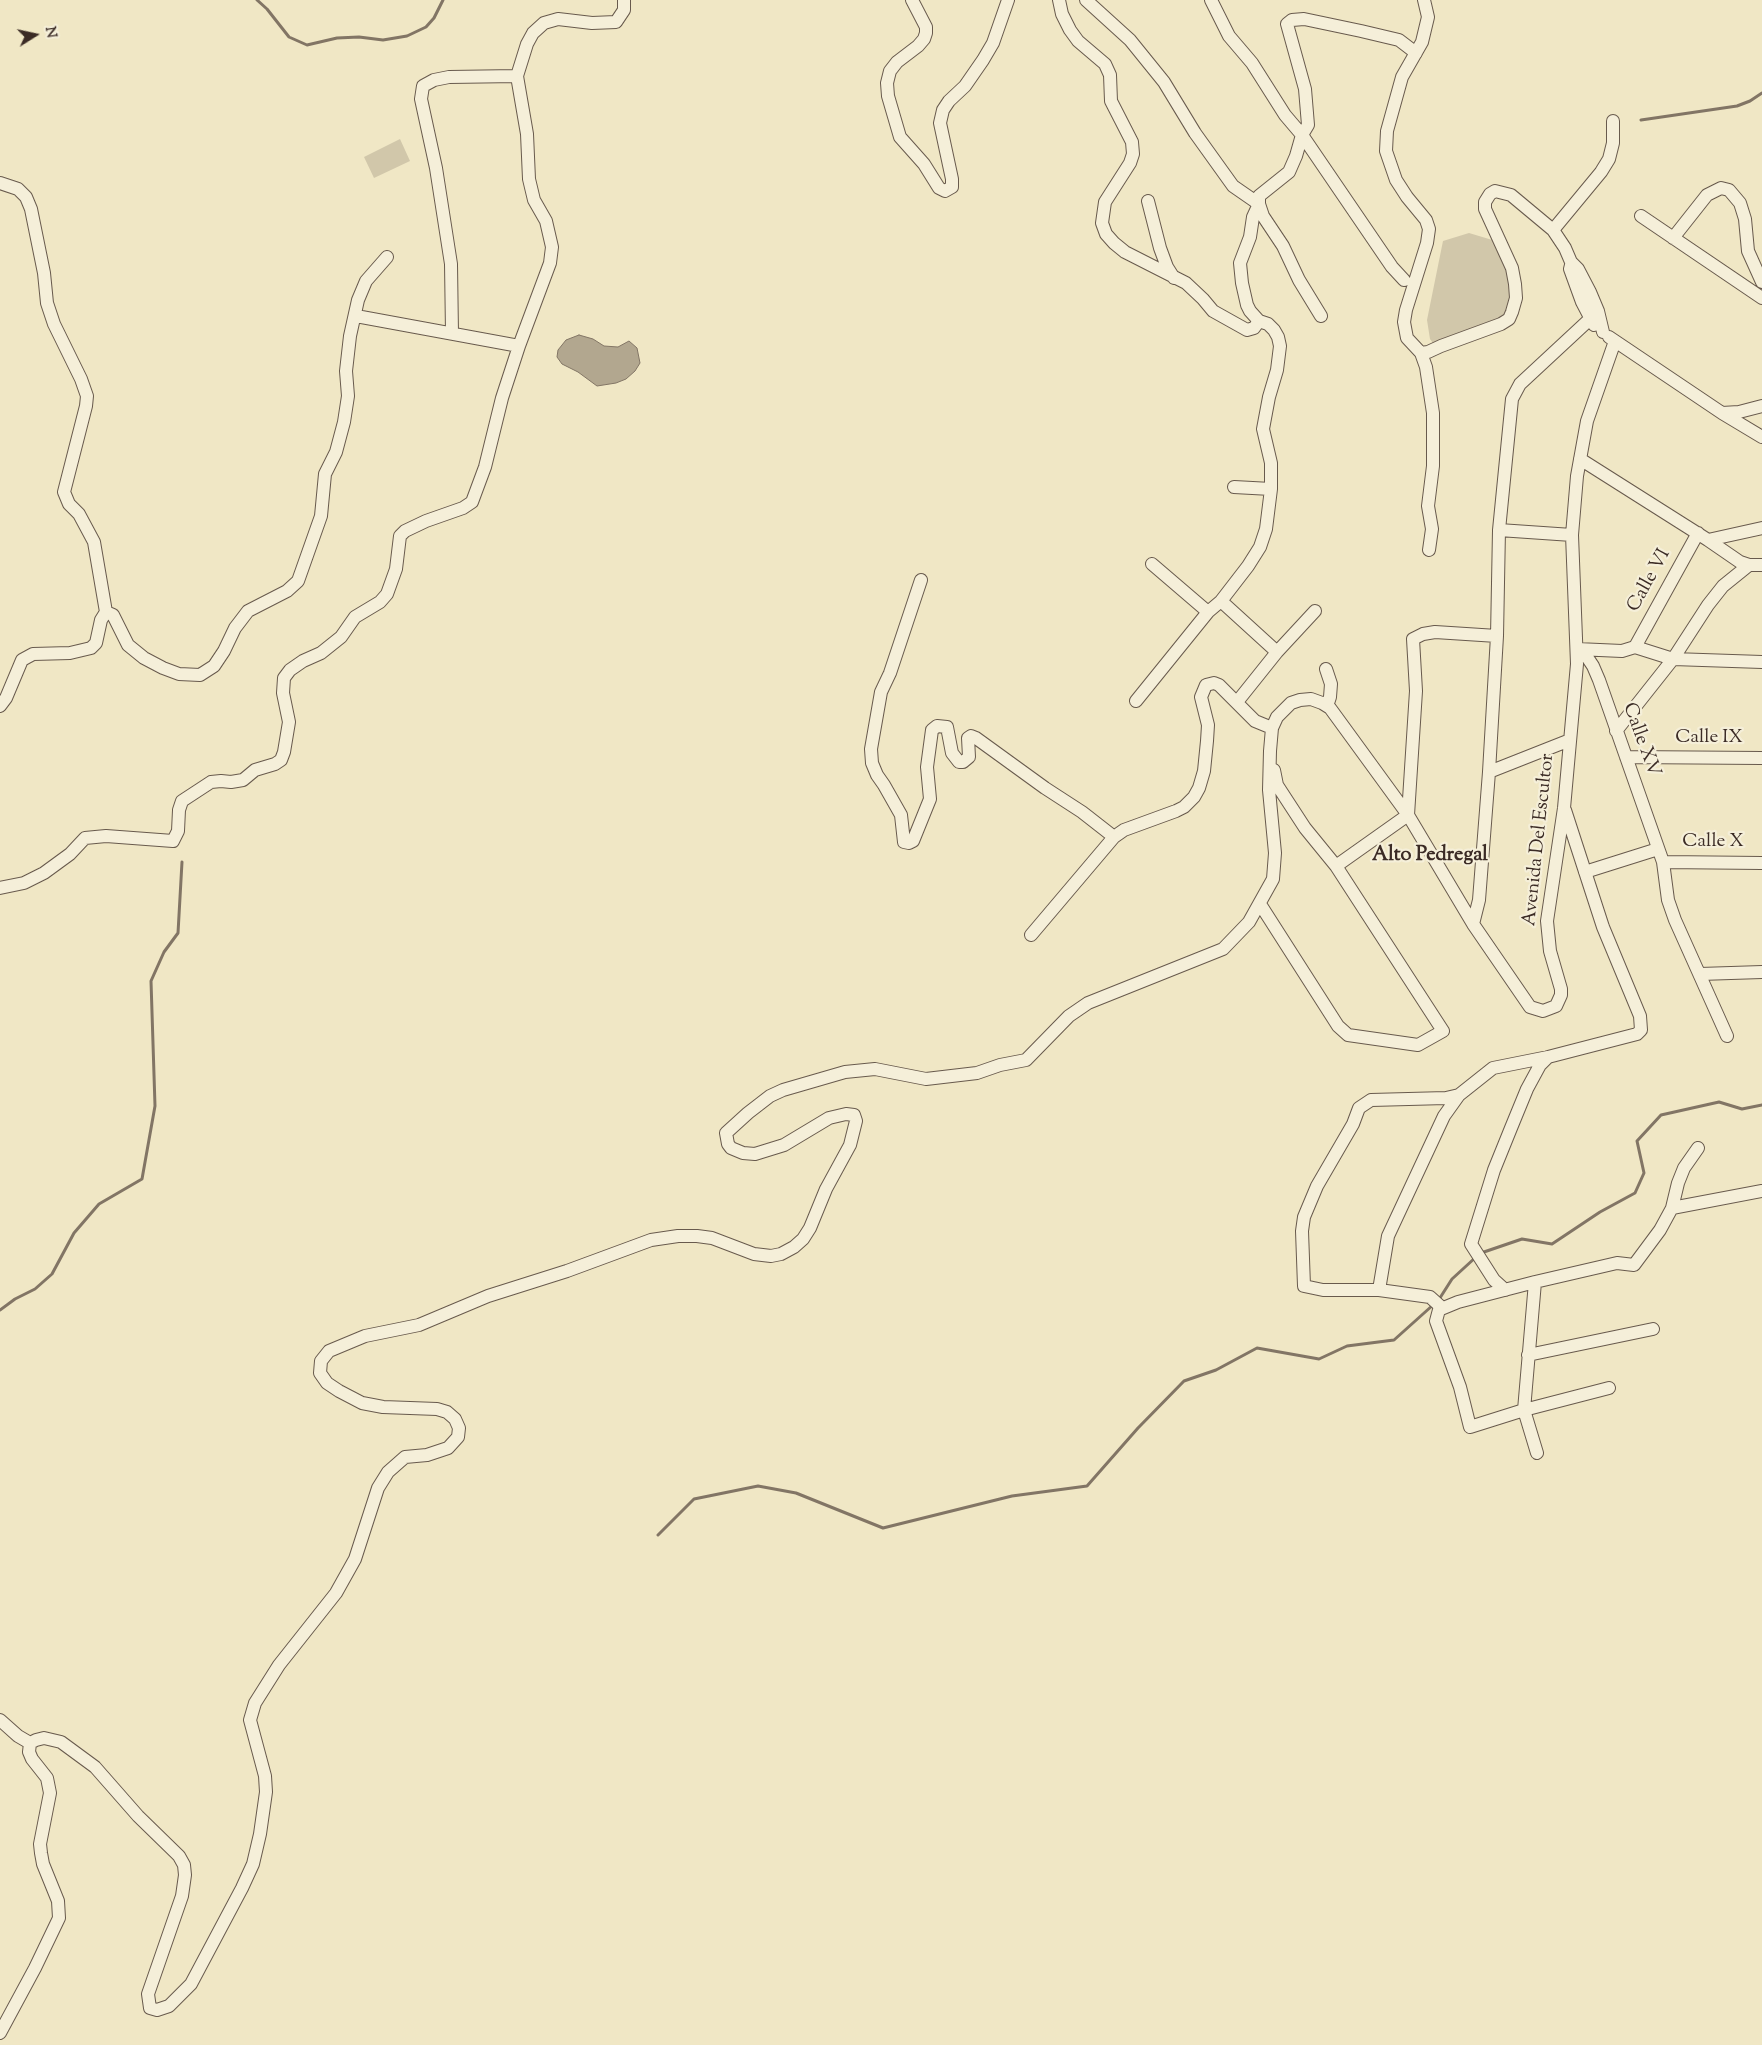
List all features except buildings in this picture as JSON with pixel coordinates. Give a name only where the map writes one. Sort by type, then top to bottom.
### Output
[{"type":"street","points":[[0,888],[24,883],[44,873],[70,854],[85,838],[106,836],[173,841],[178,831],[179,810],[182,801],[211,782],[242,780],[255,770],[275,764],[280,760],[284,752],[289,722],[284,693],[284,678],[290,670],[303,661],[321,653],[341,637],[355,617],[380,602],[387,594],[396,570],[400,536],[405,531],[426,521],[463,508],[472,502],[485,467],[502,398],[550,263],[552,246],[550,235],[546,221],[534,200],[529,179],[527,134],[517,76],[526,44],[533,33],[544,24],[558,19],[592,23],[616,22],[624,10],[624,0]]},
{"type":"street","points":[[912,0],[926,28],[926,33],[924,40],[897,62],[890,71],[887,83],[888,96],[900,137],[924,164],[938,188],[945,191],[952,187],[952,179],[940,123],[943,110],[949,101],[965,86],[983,60],[993,43],[1008,0]]},
{"type":"street","points":[[1059,0],[1062,14],[1070,30],[1078,40],[1105,64],[1110,75],[1111,101],[1132,142],[1133,154],[1130,163],[1105,202],[1102,223],[1106,234],[1125,252],[1186,284],[1213,311],[1234,321],[1242,328],[1250,329],[1257,325],[1259,321]]},
{"type":"street","points":[[1086,0],[1130,40],[1164,82],[1195,133],[1233,186],[1259,204]]},
{"type":"street","points":[[1211,0],[1229,36],[1252,63],[1285,115],[1302,135],[1392,267],[1404,280]]},
{"type":"street","points":[[1424,0],[1428,17],[1422,42],[1402,77],[1387,131],[1386,151],[1396,180],[1426,220],[1429,229],[1427,244],[1404,322],[1407,338],[1422,353],[1434,413],[1433,466],[1428,506],[1432,529],[1429,550]]},
{"type":"street","points":[[1321,316],[1299,280],[1283,246],[1263,216],[1259,204],[1259,196],[1289,172],[1302,135],[1308,125],[1305,89],[1287,24],[1292,20],[1304,19],[1399,40],[1416,52]]},
{"type":"street","points":[[452,333],[451,264],[436,168],[421,99],[423,86],[434,80],[449,77],[517,76]]},
{"type":"street","points":[[1553,230],[1601,172],[1609,159],[1613,142],[1612,121]]},
{"type":"street","points":[[0,183],[18,189],[26,197],[31,209],[44,273],[47,303],[54,324],[81,379],[87,396],[64,492],[69,504],[79,514],[94,542],[100,572],[101,594],[106,612],[101,620],[96,643],[91,648],[70,653],[33,654],[22,660],[6,698],[0,706]]},
{"type":"street","points":[[1673,238],[1707,195],[1721,188],[1729,190],[1740,203],[1745,219],[1746,244],[1750,258],[1762,282]]},
{"type":"street","points":[[1422,353],[1501,324],[1509,318],[1512,312],[1516,298],[1516,284],[1512,268],[1486,215],[1485,202],[1490,194],[1495,191],[1511,195],[1553,230],[1566,248],[1571,262],[1578,269],[1590,292],[1598,311],[1603,332]]},
{"type":"street","points":[[1148,201],[1160,248],[1174,278]]},
{"type":"street","points":[[1136,700],[1208,612],[1221,601],[1248,566],[1260,547],[1266,529],[1271,489],[1271,463],[1263,429],[1277,370],[1280,346],[1274,330],[1268,324],[1259,321],[1247,305],[1240,263],[1250,237],[1253,217],[1259,204]]},
{"type":"street","points":[[1641,216],[1762,298]]},
{"type":"street","points":[[106,612],[113,615],[128,645],[144,658],[179,674],[200,675],[214,666],[235,628],[248,611],[288,591],[298,581],[322,516],[325,474],[336,452],[344,422],[348,396],[346,371],[350,336],[356,316],[358,300],[366,281],[387,257]]},
{"type":"street","points":[[1571,262],[1570,269],[1576,286],[1595,327],[1722,413],[1762,437]]},
{"type":"street","points":[[356,316],[519,346]]},
{"type":"street","points":[[1473,924],[1478,900],[1489,772],[1497,636],[1499,530],[1512,399],[1520,384],[1590,319]]},
{"type":"street","name":"Avenida Del Escultor","points":[[1327,706],[1408,815],[1473,924],[1530,1007],[1543,1011],[1556,1006],[1561,995],[1561,989],[1550,951],[1547,920],[1564,808],[1577,649],[1572,535],[1577,476],[1588,421],[1615,341]]},
{"type":"street","points":[[1722,413],[1740,412],[1762,406]]},
{"type":"street","points":[[1580,459],[1703,536],[1740,562],[1756,565]]},
{"type":"street","points":[[1234,487],[1271,489]]},
{"type":"street","points":[[1703,536],[1762,528]]},
{"type":"street","points":[[1499,530],[1572,535]]},
{"type":"street","name":"Calle VI","points":[[1635,647],[1703,536]]},
{"type":"street","points":[[1152,564],[1208,612]]},
{"type":"street","points":[[1616,731],[1673,659],[1723,586],[1756,565]]},
{"type":"street","points":[[921,580],[890,673],[881,692],[871,749],[872,763],[877,775],[900,815],[904,842],[909,844],[913,841],[930,799],[927,767],[932,730],[937,726],[947,727],[952,753],[959,762],[963,762],[969,757],[968,738],[971,736],[976,738],[1045,788],[1082,812],[1114,837]]},
{"type":"street","points":[[1221,601],[1277,652]]},
{"type":"street","points":[[1237,702],[1277,652],[1315,611]]},
{"type":"street","points":[[1336,866],[1408,815],[1416,691],[1413,639],[1423,634],[1435,632],[1497,636]]},
{"type":"street","points":[[1577,649],[1622,651],[1635,647],[1673,659],[1762,662]]},
{"type":"street","name":"Calle XV","points":[[1577,649],[1587,657],[1593,666],[1663,862]]},
{"type":"street","points":[[30,1743],[44,1738],[53,1740],[70,1747],[85,1758],[96,1767],[138,1816],[182,1860],[185,1875],[182,1896],[148,1994],[150,2008],[157,2010],[169,2006],[191,1984],[253,1864],[260,1834],[266,1792],[264,1776],[250,1720],[256,1703],[279,1665],[336,1593],[355,1559],[378,1488],[388,1472],[405,1457],[427,1455],[448,1448],[454,1444],[458,1437],[459,1428],[457,1423],[447,1412],[437,1409],[383,1407],[362,1403],[327,1383],[320,1373],[321,1361],[329,1351],[365,1336],[419,1326],[488,1296],[567,1271],[651,1240],[678,1236],[712,1238],[754,1254],[771,1256],[781,1254],[798,1243],[810,1228],[826,1189],[850,1145],[856,1121],[854,1115],[846,1114],[829,1118],[784,1145],[755,1154],[743,1153],[731,1148],[728,1144],[726,1133],[770,1096],[805,1083],[844,1072],[875,1069],[926,1079],[977,1073],[1000,1064],[1026,1060],[1069,1016],[1088,1003],[1223,949],[1242,932],[1273,879],[1275,868],[1269,760],[1272,728],[1282,710],[1295,701],[1311,700],[1327,706],[1331,684],[1326,669]]},
{"type":"street","points":[[1031,935],[1114,837],[1124,830],[1176,811],[1184,807],[1194,797],[1204,771],[1208,725],[1201,693],[1206,685],[1214,682],[1255,721],[1272,728]]},
{"type":"street","points":[[1489,772],[1570,740]]},
{"type":"street","name":"Calle IX","points":[[1626,757],[1762,758]]},
{"type":"street","points":[[1260,904],[1277,934],[1338,1026],[1348,1035],[1418,1045],[1443,1031],[1336,866],[1304,828],[1277,785],[1269,760]]},
{"type":"street","points":[[1379,1290],[1388,1236],[1444,1116],[1459,1095],[1493,1068],[1548,1057],[1637,1034],[1641,1030],[1640,1016],[1604,927],[1564,808]]},
{"type":"street","points":[[1585,872],[1658,848]]},
{"type":"street","points":[[1663,862],[1668,900],[1675,920],[1727,1036]]},
{"type":"street","name":"Calle X","points":[[1663,862],[1762,863]]},
{"type":"street","points":[[1700,974],[1762,972]]},
{"type":"street","points":[[1505,1290],[1494,1280],[1471,1244],[1498,1162],[1527,1089],[1540,1065],[1548,1057]]},
{"type":"street","points":[[1440,1308],[1430,1297],[1379,1290],[1324,1290],[1304,1286],[1302,1231],[1304,1217],[1317,1186],[1353,1124],[1359,1108],[1371,1100],[1446,1098],[1459,1095]]},
{"type":"street","points":[[1440,1308],[1535,1282],[1617,1263],[1634,1264],[1660,1230],[1672,1208],[1684,1168],[1698,1148]]},
{"type":"street","points":[[1672,1208],[1762,1191]]},
{"type":"street","points":[[1535,1282],[1524,1410],[1537,1453]]},
{"type":"street","points":[[1440,1308],[1436,1322],[1460,1387],[1470,1427],[1524,1410],[1609,1388]]},
{"type":"street","points":[[1528,1355],[1653,1329]]},
{"type":"street","points":[[0,1720],[18,1736],[30,1743]]},
{"type":"street","points":[[0,2033],[59,1918],[58,1901],[43,1864],[40,1844],[50,1793],[49,1785],[43,1771],[29,1752],[30,1743]]},
{"type":"shaded area","points":[[400,139],[410,161],[374,178],[364,157]]},
{"type":"shaded area","points":[[1469,233],[1499,242],[1512,268],[1512,319],[1435,346],[1430,339],[1427,320],[1443,241]]},
{"type":"shaded area","points":[[579,335],[593,339],[604,346],[618,347],[629,341],[637,348],[640,363],[635,371],[626,379],[616,383],[597,386],[578,372],[562,364],[557,357],[558,350],[566,340]]},
{"type":"waterway","points":[[257,0],[267,9],[289,37],[307,45],[337,38],[359,37],[383,40],[407,36],[426,27],[434,18],[443,0]]},
{"type":"waterway","points":[[1641,120],[1737,106],[1750,101],[1762,93]]},
{"type":"waterway","points":[[0,1310],[15,1299],[35,1289],[52,1274],[74,1233],[99,1204],[142,1179],[155,1106],[151,981],[164,952],[178,933],[182,862]]},
{"type":"waterway","points":[[1481,1253],[1522,1239],[1552,1244],[1600,1212],[1635,1193],[1644,1173],[1637,1141],[1661,1115],[1719,1102],[1742,1109],[1762,1105]]},
{"type":"waterway","points":[[1438,1301],[1452,1279],[1476,1257]]},
{"type":"waterway","points":[[658,1535],[694,1499],[758,1486],[796,1493],[883,1528],[1012,1496],[1087,1486],[1138,1428],[1184,1381],[1216,1370],[1257,1348],[1319,1359],[1347,1346],[1394,1340],[1433,1305]]},
{"type":"district","name":"Alto Pedregal","points":[[1430,857]]}]
